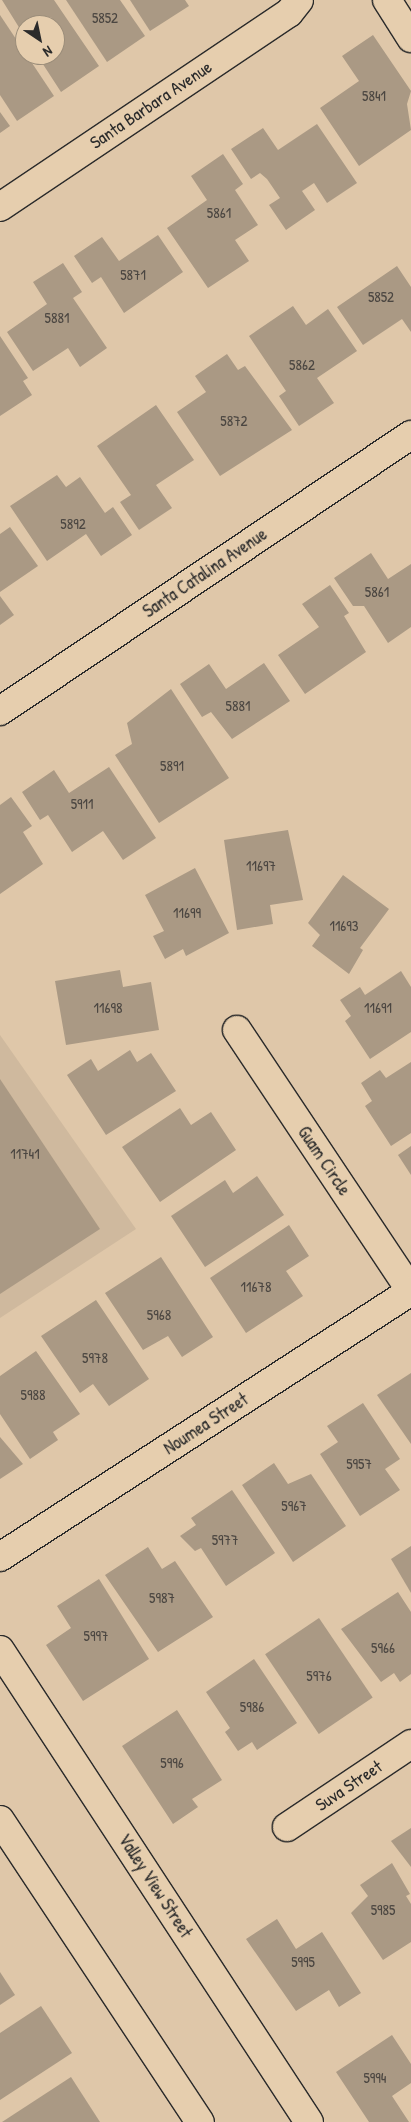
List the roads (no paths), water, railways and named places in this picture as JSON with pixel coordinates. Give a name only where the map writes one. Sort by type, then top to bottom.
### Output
[{"type":"street","name":"Santa Barbara Avenue","points":[[0,207],[289,13],[299,0]]},
{"type":"street","points":[[387,0],[411,38]]},
{"type":"street","name":"Santa Catalina Avenue","points":[[0,711],[411,435]]},
{"type":"street","name":"Guam Circle","points":[[237,1030],[411,1291]]},
{"type":"street","name":"Noumea Street","points":[[0,1557],[411,1291]]},
{"type":"street","name":"Valley View Street","points":[[0,1650],[310,2122]]},
{"type":"street","name":"Suva Street","points":[[287,1827],[411,1744]]},
{"type":"street","points":[[0,1820],[200,2122]]}]
